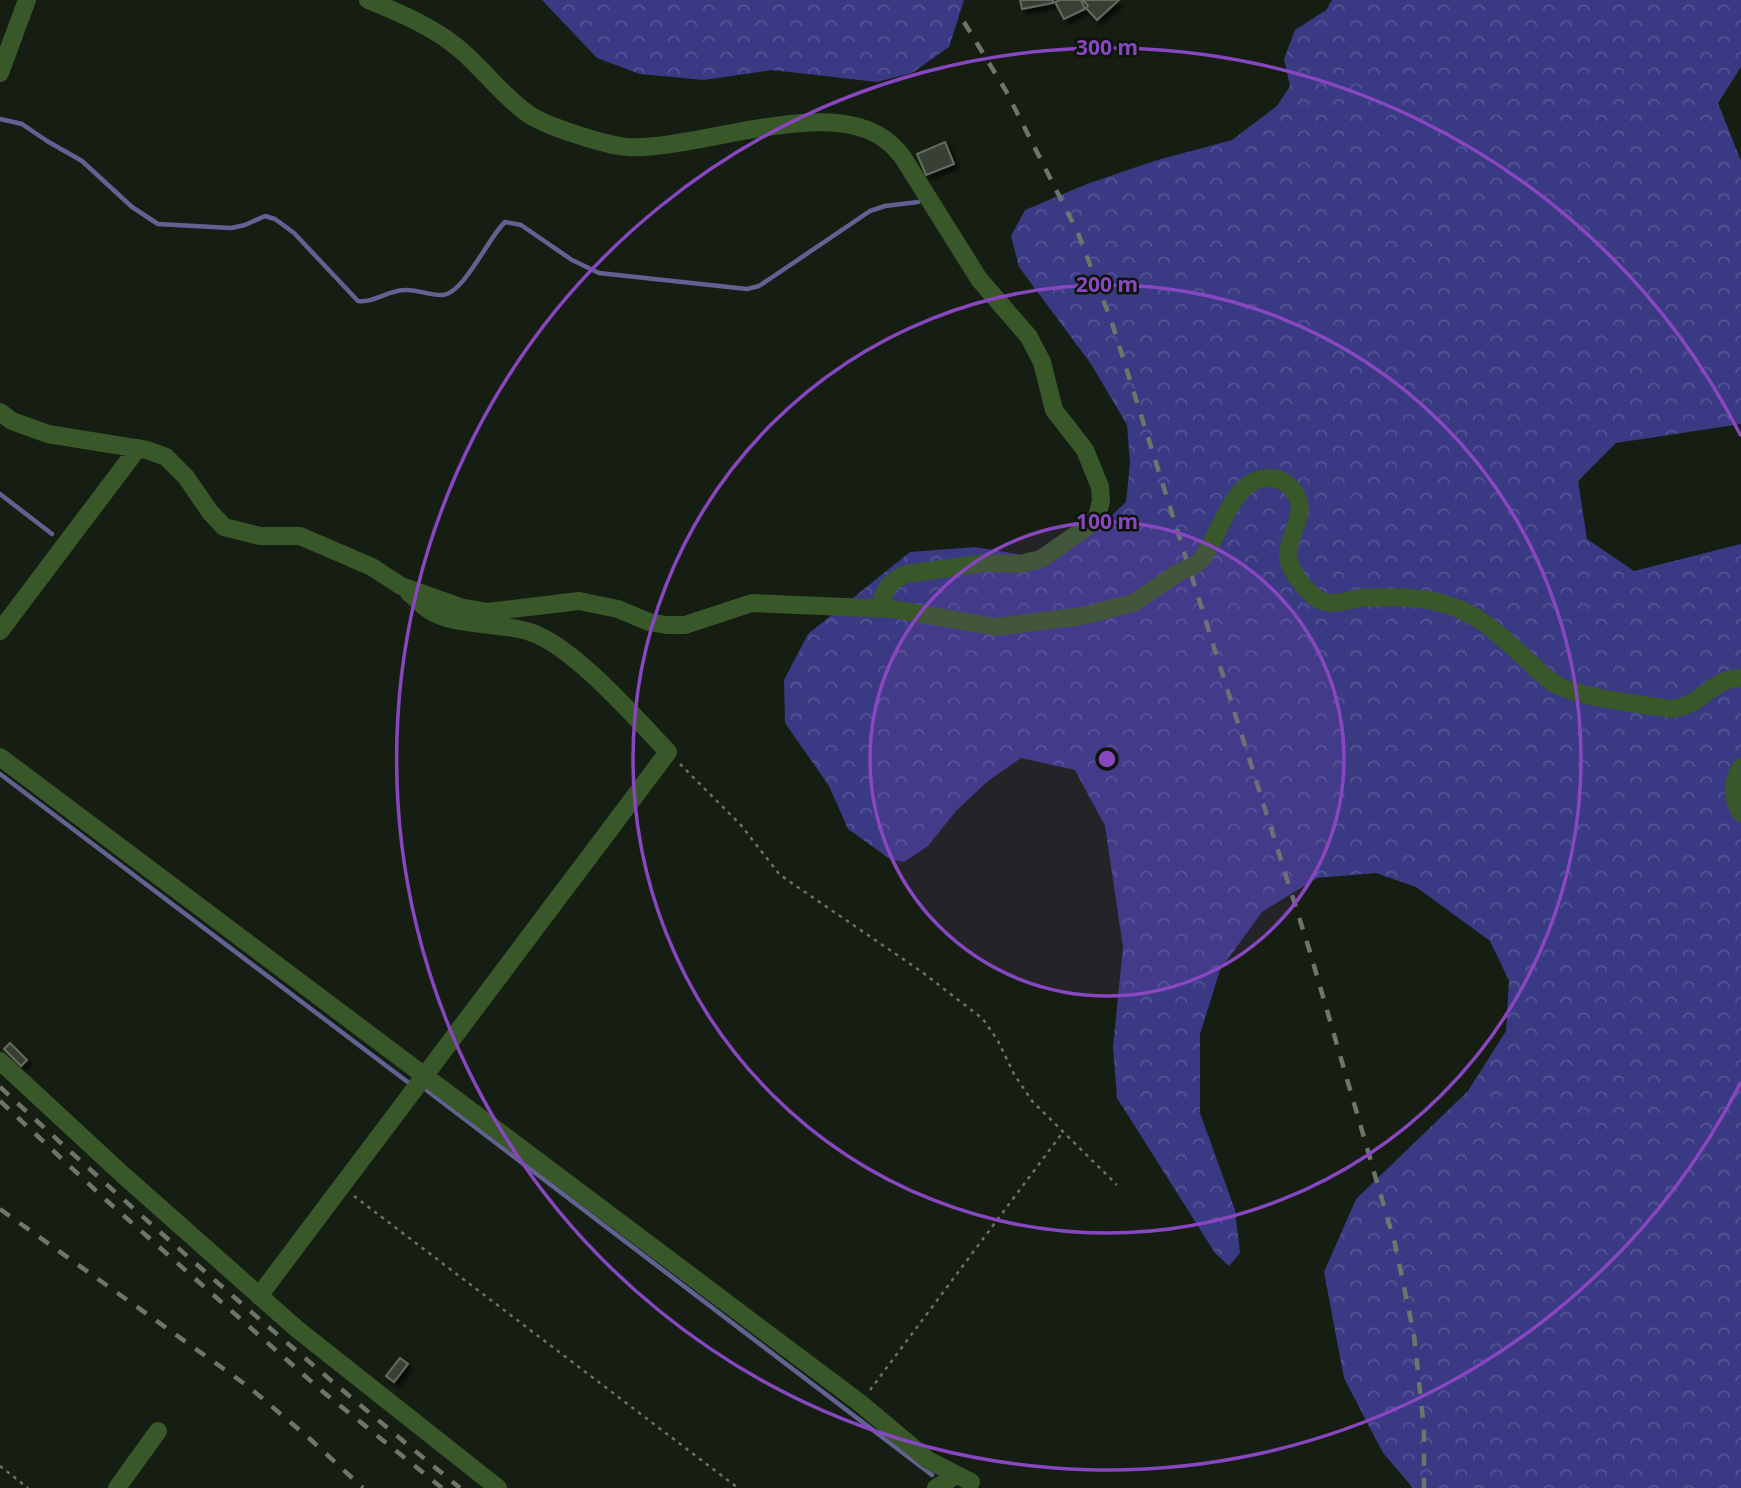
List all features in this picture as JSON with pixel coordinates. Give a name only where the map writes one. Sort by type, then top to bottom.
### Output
[{"type":"street","points":[[0,73],[27,0]]},
{"type":"street","points":[[368,0],[417,21],[457,47],[527,114],[576,134],[626,147],[681,143],[744,130],[793,124],[832,123],[856,126],[886,139],[902,156],[979,279],[1029,337],[1042,362],[1054,410],[1084,450],[1100,487],[1101,501],[1097,517],[1087,527],[1041,559],[1020,564],[985,563],[906,574],[887,587],[880,608]]},
{"type":"street","points":[[0,412],[12,421],[48,434],[138,448],[166,457],[186,477],[210,512],[225,527],[260,536],[300,536],[372,567],[401,586],[431,612],[468,623],[505,626],[548,640],[614,695],[668,752],[259,1296]]},
{"type":"street","points":[[0,631],[138,448]]},
{"type":"street","points":[[401,586],[463,608],[487,612],[579,601],[618,609],[649,622],[666,625],[685,625],[752,603],[880,608],[996,627],[1082,616],[1133,603],[1179,572],[1198,564],[1213,544],[1230,505],[1239,493],[1261,479],[1280,480],[1295,492],[1301,504],[1288,555],[1291,568],[1316,598],[1325,603],[1357,598],[1395,597],[1441,603],[1484,620],[1552,682],[1575,692],[1671,709],[1686,707],[1728,678],[1741,678]]},
{"type":"street","points":[[0,757],[860,1403],[928,1460],[964,1479],[936,1488]]},
{"type":"street","points":[[1741,767],[1733,779],[1733,798],[1741,813]]},
{"type":"street","points":[[0,1061],[259,1296],[381,1397],[498,1488]]},
{"type":"street","points":[[117,1488],[158,1431]]},
{"type":"path","points":[[668,752],[740,824],[780,875],[922,972],[983,1019],[1032,1101],[1117,1185]]},
{"type":"path","points":[[860,1403],[1063,1132]]},
{"type":"path","points":[[340,1186],[738,1488]]},
{"type":"path","points":[[0,1466],[28,1488]]},
{"type":"green space","points":[[542,0],[964,0],[949,47],[912,73],[877,82],[772,70],[704,80],[640,74],[597,58]]},
{"type":"green space","points":[[1332,0],[1741,0],[1741,67],[1718,103],[1741,161],[1741,424],[1616,443],[1578,481],[1587,539],[1634,571],[1741,544],[1741,1488],[1413,1488],[1383,1453],[1344,1378],[1324,1272],[1356,1199],[1468,1091],[1506,1031],[1509,981],[1490,941],[1416,887],[1376,873],[1317,878],[1262,912],[1220,970],[1200,1034],[1200,1113],[1235,1210],[1240,1253],[1229,1266],[1215,1253],[1117,1098],[1113,1047],[1123,947],[1105,826],[1075,770],[1021,758],[988,781],[956,811],[928,846],[904,862],[890,859],[848,829],[829,786],[785,723],[784,680],[808,634],[910,552],[975,547],[1045,559],[1092,534],[1126,502],[1130,464],[1127,425],[1091,364],[1019,267],[1011,236],[1025,210],[1087,184],[1154,161],[1232,140],[1277,106],[1290,86],[1284,59],[1295,30],[1326,10]]},
{"type":"building","points":[[1020,0],[1053,0],[1053,3],[1022,9]]},
{"type":"building","points":[[1081,0],[1085,9],[1064,19],[1055,2]]},
{"type":"building","points":[[1083,0],[1119,0],[1097,20],[1086,8],[1088,6]]},
{"type":"building","points":[[945,142],[954,164],[926,175],[917,154]]},
{"type":"building","points":[[10,1043],[27,1060],[21,1066],[4,1049]]},
{"type":"building","points":[[400,1358],[408,1364],[394,1382],[386,1376]]},
{"type":"waterway","points":[[0,119],[22,124],[82,161],[132,207],[158,224],[231,228],[265,216],[275,219],[294,233],[358,301],[399,291],[410,290],[438,295],[451,292],[467,275],[505,222],[521,225],[572,260],[599,273],[747,289],[759,286],[870,211],[885,206],[918,202]]},
{"type":"waterway","points":[[0,494],[52,534]]},
{"type":"waterway","points":[[0,774],[409,1083]]},
{"type":"waterway","points":[[425,1089],[932,1475]]},
{"type":"railway","points":[[964,22],[1006,91],[1078,233],[1112,323],[1310,952],[1395,1244],[1414,1335],[1424,1429],[1424,1488]]},
{"type":"railway","points":[[0,1087],[227,1291],[460,1488]]},
{"type":"railway","points":[[0,1101],[106,1200],[322,1391],[442,1488]]},
{"type":"railway","points":[[0,1209],[249,1387],[363,1488]]}]
